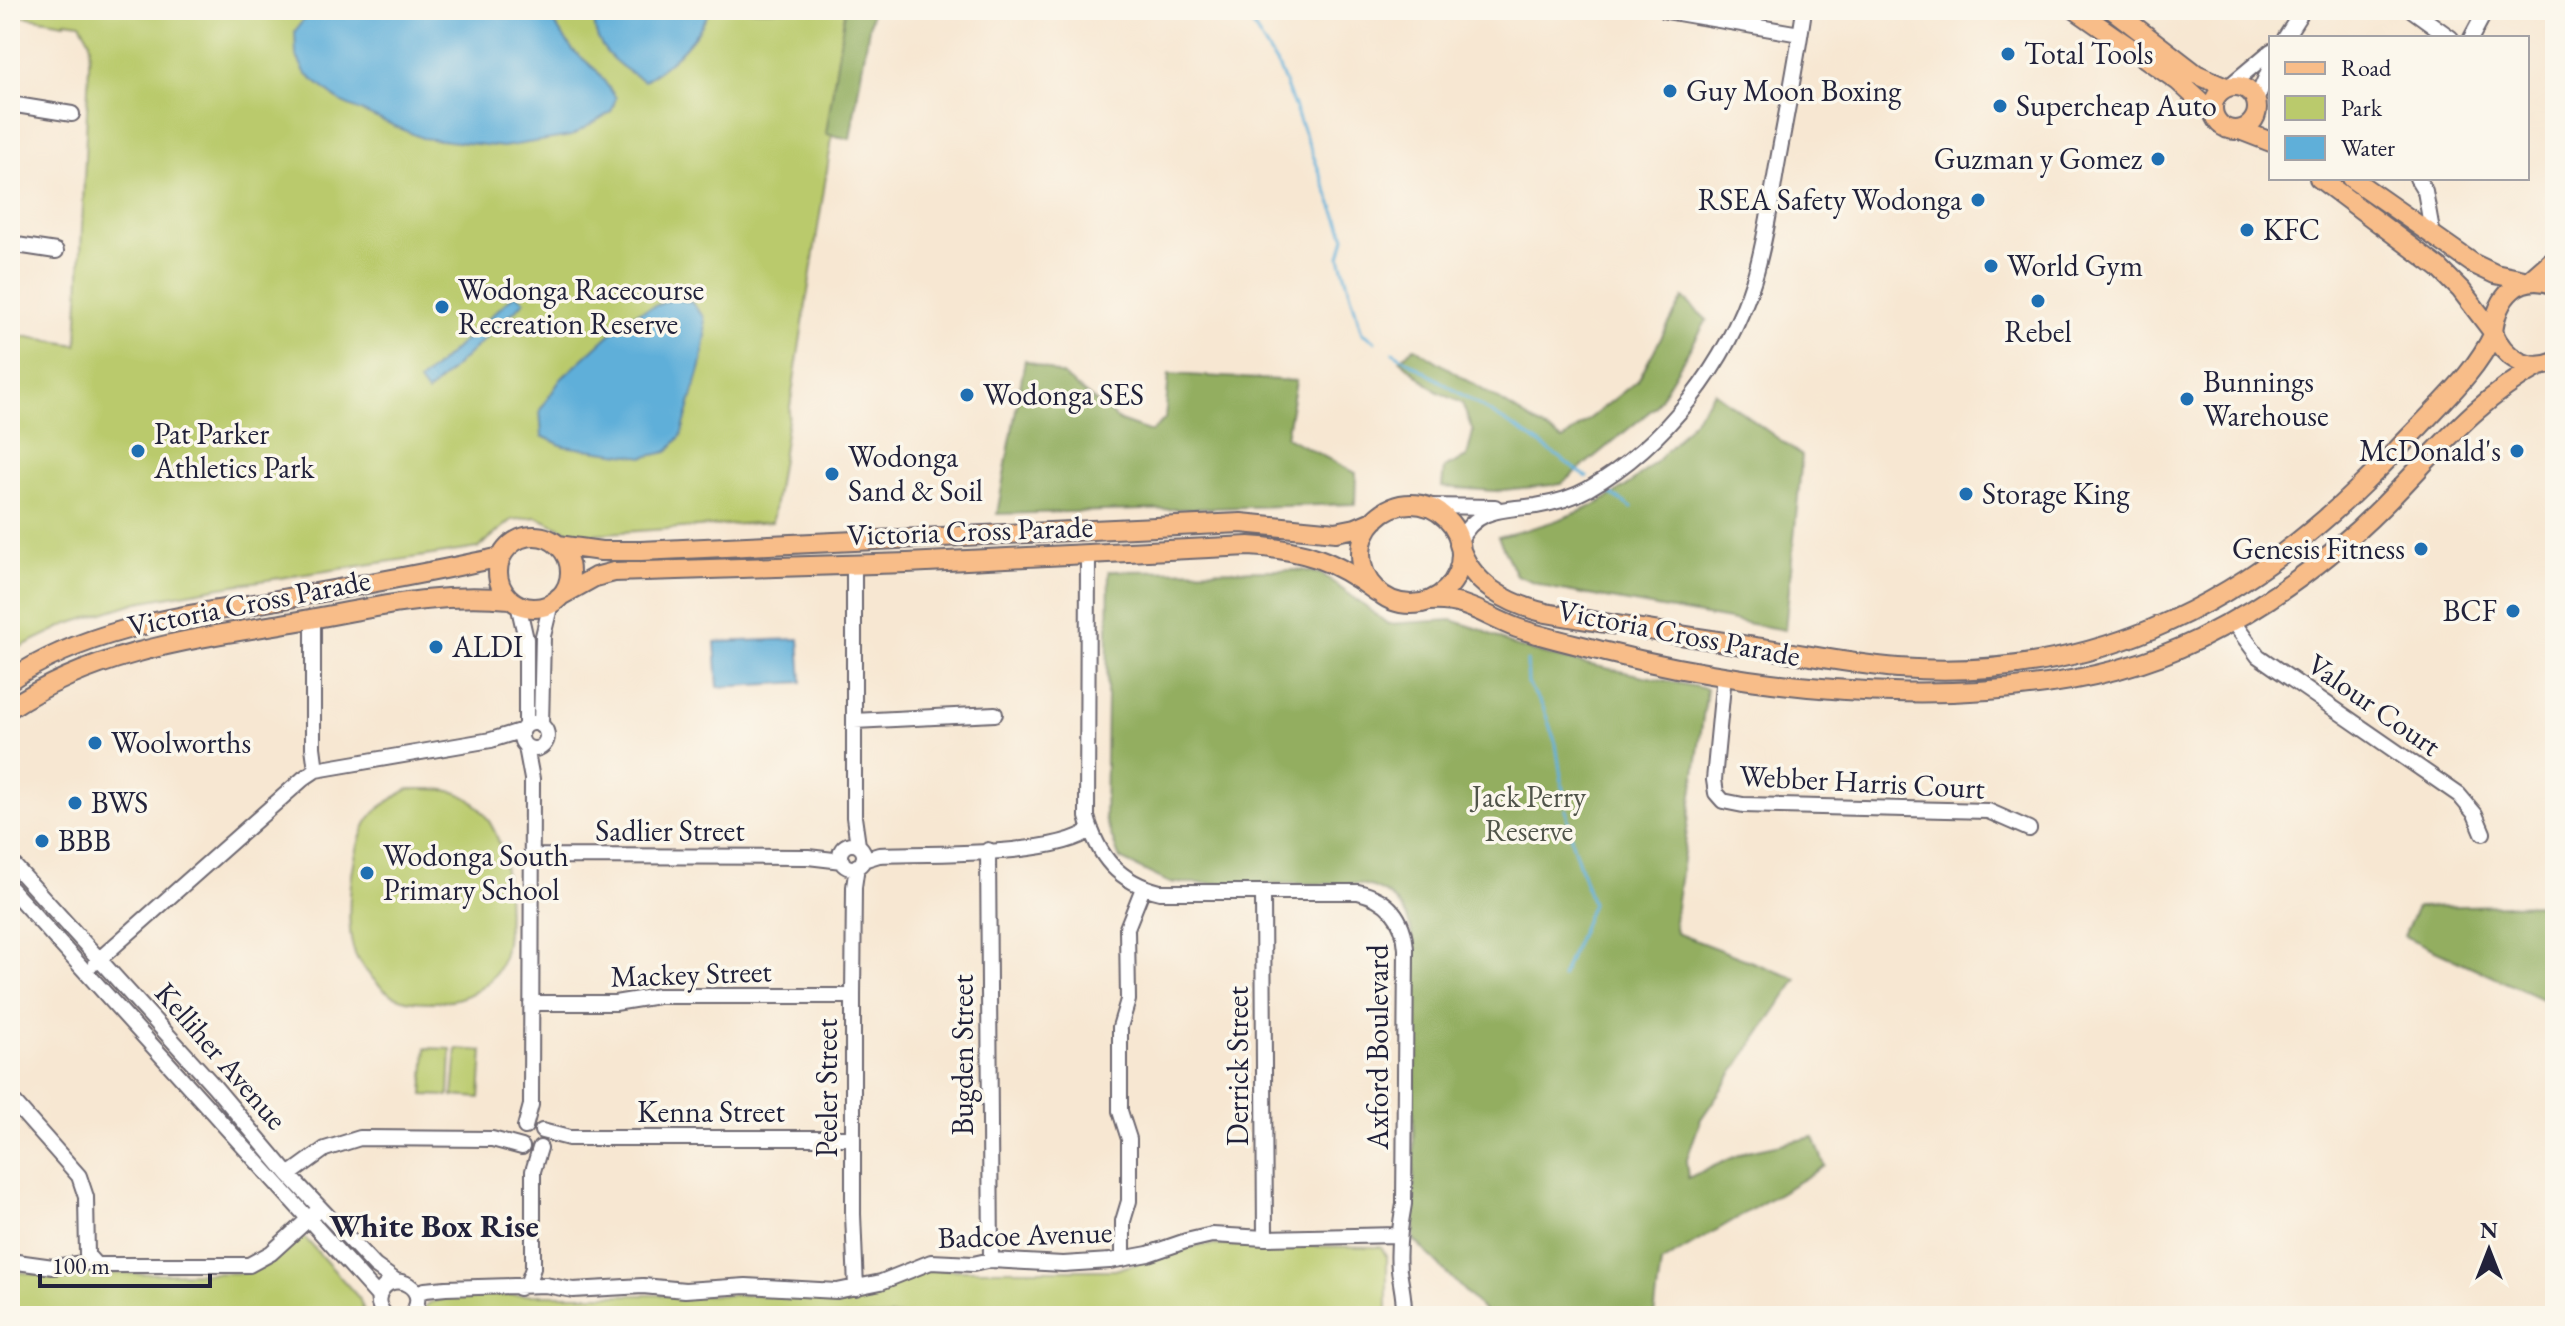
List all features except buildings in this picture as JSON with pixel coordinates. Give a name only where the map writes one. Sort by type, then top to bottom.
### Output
[{"type":"main road","points":[[2076,10],[2178,81],[2213,113],[2222,127],[2269,141]]},
{"type":"main road","points":[[2113,10],[2196,74],[2227,87],[2245,89],[2269,116]]},
{"type":"main road","points":[[2213,113],[2215,98],[2227,87]]},
{"type":"main road","points":[[2240,130],[2255,120],[2256,102]]},
{"type":"main road","points":[[2322,180],[2439,268],[2509,355],[2525,364],[2548,366]]},
{"type":"main road","points":[[2354,180],[2489,272],[2514,280],[2555,285]]},
{"type":"main road","name":"Victoria Cross Parade","points":[[1459,543],[1465,562],[1478,578],[1507,599],[1534,610],[1895,668],[1959,670],[2026,664],[2114,644],[2152,630],[2220,597],[2281,556],[2372,475],[2470,373],[2494,333],[2503,301],[2512,290],[2529,281],[2555,258]]},
{"type":"main road","name":"Victoria Cross Parade","points":[[1430,601],[1462,603],[1532,633],[1619,655],[1724,675],[1807,686],[1895,691],[1993,690],[2050,685],[2152,659],[2233,622],[2271,600],[2354,534],[2497,392],[2548,366]]},
{"type":"main road","points":[[2393,453],[2418,454],[2442,445]]},
{"type":"main road","points":[[2372,475],[2395,470],[2416,472]]},
{"type":"main road","points":[[1403,505],[1428,506],[1445,517],[1459,543],[1458,564],[1452,582],[1430,601],[1404,604],[1377,592],[1368,580],[1362,556],[1365,538],[1375,520],[1403,505]]},
{"type":"main road","name":"Victoria Cross Parade","points":[[558,545],[601,551],[641,551],[1241,523],[1336,532],[1362,527],[1375,520]]},
{"type":"main road","points":[[1087,530],[1088,555]]},
{"type":"main road","points":[[527,536],[538,536],[558,545],[569,566],[569,578],[555,600],[534,607],[514,601],[500,584],[501,557],[508,546],[527,536]]},
{"type":"main road","points":[[906,538],[907,563]]},
{"type":"main road","name":"Victoria Cross Parade","points":[[555,600],[595,577],[614,572],[907,563],[1249,546],[1285,549],[1330,562],[1377,592]]},
{"type":"main road","points":[[2281,556],[2298,580]]},
{"type":"main road","name":"Victoria Cross Parade","points":[[10,680],[26,669],[78,645],[148,623],[501,557]]},
{"type":"main road","name":"Victoria Cross Parade","points":[[10,708],[31,693],[121,655],[167,643],[447,596],[514,601]]},
{"type":"street","points":[[1459,543],[1474,520],[1510,508],[1562,500],[1612,473],[1654,438],[1682,408],[1719,354],[1754,280],[1769,214],[1804,10]]},
{"type":"street","points":[[2412,10],[2448,36]]},
{"type":"street","points":[[2472,36],[2486,10]]},
{"type":"street","points":[[1666,11],[1800,34]]},
{"type":"street","points":[[2286,36],[2301,11]]},
{"type":"street","points":[[2227,87],[2269,53]]},
{"type":"street","points":[[2256,102],[2269,70]]},
{"type":"street","points":[[10,104],[72,114]]},
{"type":"street","points":[[2418,180],[2426,194],[2433,236]]},
{"type":"street","points":[[10,244],[56,251]]},
{"type":"street","points":[[1428,506],[1510,508]]},
{"type":"street","points":[[1088,555],[1086,796],[1091,829],[1094,841],[1109,862],[1127,879],[1143,888],[1127,928],[1128,1000],[1120,1027],[1120,1111],[1129,1139],[1129,1201],[1123,1221],[1123,1259]]},
{"type":"street","name":"Peeler Street","points":[[854,564],[852,856],[856,1288]]},
{"type":"street","points":[[532,779],[547,737],[541,726],[543,636],[555,600]]},
{"type":"street","points":[[514,601],[526,639],[524,728],[521,738],[532,779],[533,1268],[528,1282],[519,1288]]},
{"type":"street","points":[[313,618],[313,747],[316,770]]},
{"type":"street","name":"Valour Court","points":[[2233,622],[2258,656],[2459,795],[2475,814],[2483,833]]},
{"type":"street","name":"Webber Harris Court","points":[[1724,675],[1714,780],[1716,793],[1723,801],[1743,805],[1988,811],[2029,829]]},
{"type":"street","points":[[854,721],[995,714]]},
{"type":"street","points":[[86,971],[236,836],[316,770],[491,740],[533,723],[541,726]]},
{"type":"street","points":[[491,740],[534,749],[542,747]]},
{"type":"street","name":"Sadlier Street","points":[[531,856],[808,857],[988,850],[1055,845],[1083,836],[1091,829]]},
{"type":"street","name":"Bugden Street","points":[[988,850],[991,1260]]},
{"type":"street","name":"Kelliher Avenue","points":[[10,861],[289,1175],[375,1266],[396,1281],[408,1284],[416,1293]]},
{"type":"street","points":[[10,888],[23,875]]},
{"type":"street","name":"Kelliher Avenue","points":[[10,888],[379,1297]]},
{"type":"street","name":"Axford Boulevard","points":[[1143,888],[1160,892],[1358,892],[1388,906],[1403,928],[1406,949],[1404,1204],[1398,1235],[1404,1316]]},
{"type":"street","name":"Derrick Street","points":[[1263,893],[1265,1238]]},
{"type":"street","name":"Mackey Street","points":[[531,1003],[615,1003],[658,996],[853,996]]},
{"type":"street","points":[[10,1098],[79,1176],[86,1197],[87,1255],[91,1262]]},
{"type":"street","points":[[533,1171],[518,1140],[534,1135]]},
{"type":"street","name":"Kenna Street","points":[[289,1175],[325,1149],[360,1138],[492,1139],[534,1135],[569,1138],[853,1138]]},
{"type":"street","name":"Kenna Street","points":[[492,1139],[523,1148]]},
{"type":"street","points":[[10,1261],[53,1267],[91,1262],[103,1266],[249,1265],[271,1253],[321,1207]]},
{"type":"street","name":"Badcoe Avenue","points":[[416,1293],[446,1288],[545,1285],[594,1290],[643,1286],[685,1290],[746,1286],[837,1291],[881,1282],[931,1262],[973,1264],[991,1260],[1063,1264],[1123,1259],[1212,1235],[1265,1238],[1398,1235]]},
{"type":"street","points":[[383,1315],[379,1297],[385,1286],[396,1281]]},
{"type":"street","points":[[411,1316],[417,1305],[416,1293]]},
{"type":"green space","name":"Wodonga Racecourse Recreation Reserve","points":[[10,10],[852,10],[772,522],[577,535],[536,517],[512,520],[478,548],[138,602],[68,624],[10,652],[10,334],[77,345],[90,41],[80,23],[10,14]]},
{"type":"green space","points":[[845,10],[872,10],[850,139],[826,134]]},
{"type":"green space","points":[[1683,298],[1707,320],[1655,407],[1561,484],[1494,491],[1442,487],[1444,468],[1467,457],[1473,432],[1462,403],[1436,391],[1400,360],[1414,347],[1563,440],[1638,380]]},
{"type":"green space","points":[[1025,360],[1062,375],[1120,421],[1151,432],[1165,419],[1169,374],[1296,381],[1286,437],[1356,473],[1355,504],[997,514]]},
{"type":"green space","points":[[1714,392],[1802,456],[1785,630],[1550,588],[1516,575],[1498,537],[1565,517],[1620,491],[1665,452]]},
{"type":"green space","name":"Jack Perry Reserve","points":[[1302,570],[1322,574],[1388,624],[1452,620],[1514,646],[1557,658],[1707,689],[1674,922],[1676,933],[1797,979],[1701,1119],[1686,1161],[1688,1178],[1747,1151],[1814,1137],[1825,1166],[1661,1263],[1654,1316],[1489,1316],[1414,1240],[1413,938],[1407,917],[1389,896],[1361,884],[1170,883],[1120,859],[1105,819],[1109,571]]},
{"type":"green space","points":[[409,789],[447,790],[468,798],[490,823],[502,854],[508,915],[501,962],[496,973],[483,986],[450,1000],[416,1001],[389,993],[362,966],[351,941],[351,884],[363,830],[378,810]]},
{"type":"green space","points":[[2555,904],[2555,1005],[2404,936],[2417,907]]},
{"type":"green space","points":[[426,1048],[451,1049],[449,1096],[423,1095]]},
{"type":"green space","points":[[457,1049],[483,1051],[480,1098],[453,1096]]},
{"type":"green space","points":[[298,1238],[305,1238],[359,1298],[366,1316],[10,1316],[10,1271],[36,1274],[243,1273],[265,1266]]},
{"type":"green space","points":[[1199,1245],[1381,1247],[1387,1257],[1387,1316],[416,1316],[429,1303],[453,1295],[872,1295],[927,1270],[1115,1270]]},
{"type":"water","points":[[311,10],[471,10],[502,17],[551,19],[573,50],[597,71],[616,98],[611,112],[571,136],[503,147],[422,138],[342,103],[306,74],[296,55],[295,31]]},
{"type":"water","points":[[596,10],[710,10],[698,32],[682,50],[644,81],[615,61],[600,43],[594,22]]},
{"type":"water","points":[[515,294],[525,301],[427,393],[419,382]]},
{"type":"water","points":[[673,299],[691,302],[704,317],[706,335],[701,366],[681,436],[667,452],[644,457],[563,446],[542,436],[540,410],[561,379],[631,315]]},
{"type":"water","points":[[799,639],[802,682],[718,687],[715,642]]},
{"type":"waterway","points":[[1243,10],[1279,68],[1345,237],[1340,257],[1362,333],[1375,341]]},
{"type":"waterway","points":[[1393,352],[1530,437],[1587,477]]},
{"type":"waterway","points":[[1605,490],[1632,508]]},
{"type":"waterway","points":[[1527,661],[1528,684],[1543,707],[1556,744],[1564,796]]},
{"type":"waterway","points":[[1562,977],[1592,904],[1572,842],[1566,809]]},
{"type":"place","name":"Total Tools","points":[[2008,54]]},
{"type":"place","name":"Guy Moon Boxing","points":[[1670,91]]},
{"type":"place","name":"Supercheap Auto","points":[[2000,106]]},
{"type":"place","name":"Guzman y Gomez","points":[[2158,159]]},
{"type":"place","name":"RSEA Safety Wodonga","points":[[1978,200]]},
{"type":"place","name":"KFC","points":[[2247,230]]},
{"type":"place","name":"World Gym","points":[[1991,266]]},
{"type":"place","name":"Rebel","points":[[2038,301]]},
{"type":"place","name":"Wodonga Racecourse Recreation Reserve","points":[[442,307]]},
{"type":"place","name":"Wodonga SES","points":[[967,395]]},
{"type":"place","name":"Bunnings Warehouse","points":[[2187,399]]},
{"type":"place","name":"Pat Parker Athletics Park","points":[[138,451]]},
{"type":"place","name":"McDonald's","points":[[2517,451]]},
{"type":"place","name":"Wodonga Sand & Soil","points":[[832,474]]},
{"type":"place","name":"Storage King","points":[[1966,494]]},
{"type":"place","name":"Genesis Fitness","points":[[2421,549]]},
{"type":"place","name":"BCF","points":[[2513,611]]},
{"type":"place","name":"ALDI","points":[[436,647]]},
{"type":"place","name":"Woolworths","points":[[95,743]]},
{"type":"place","name":"BWS","points":[[75,803]]},
{"type":"place","name":"BBB","points":[[42,841]]},
{"type":"place","name":"Wodonga South Primary School","points":[[367,873]]},
{"type":"district","name":"White Box Rise","points":[[434,1226]]}]
